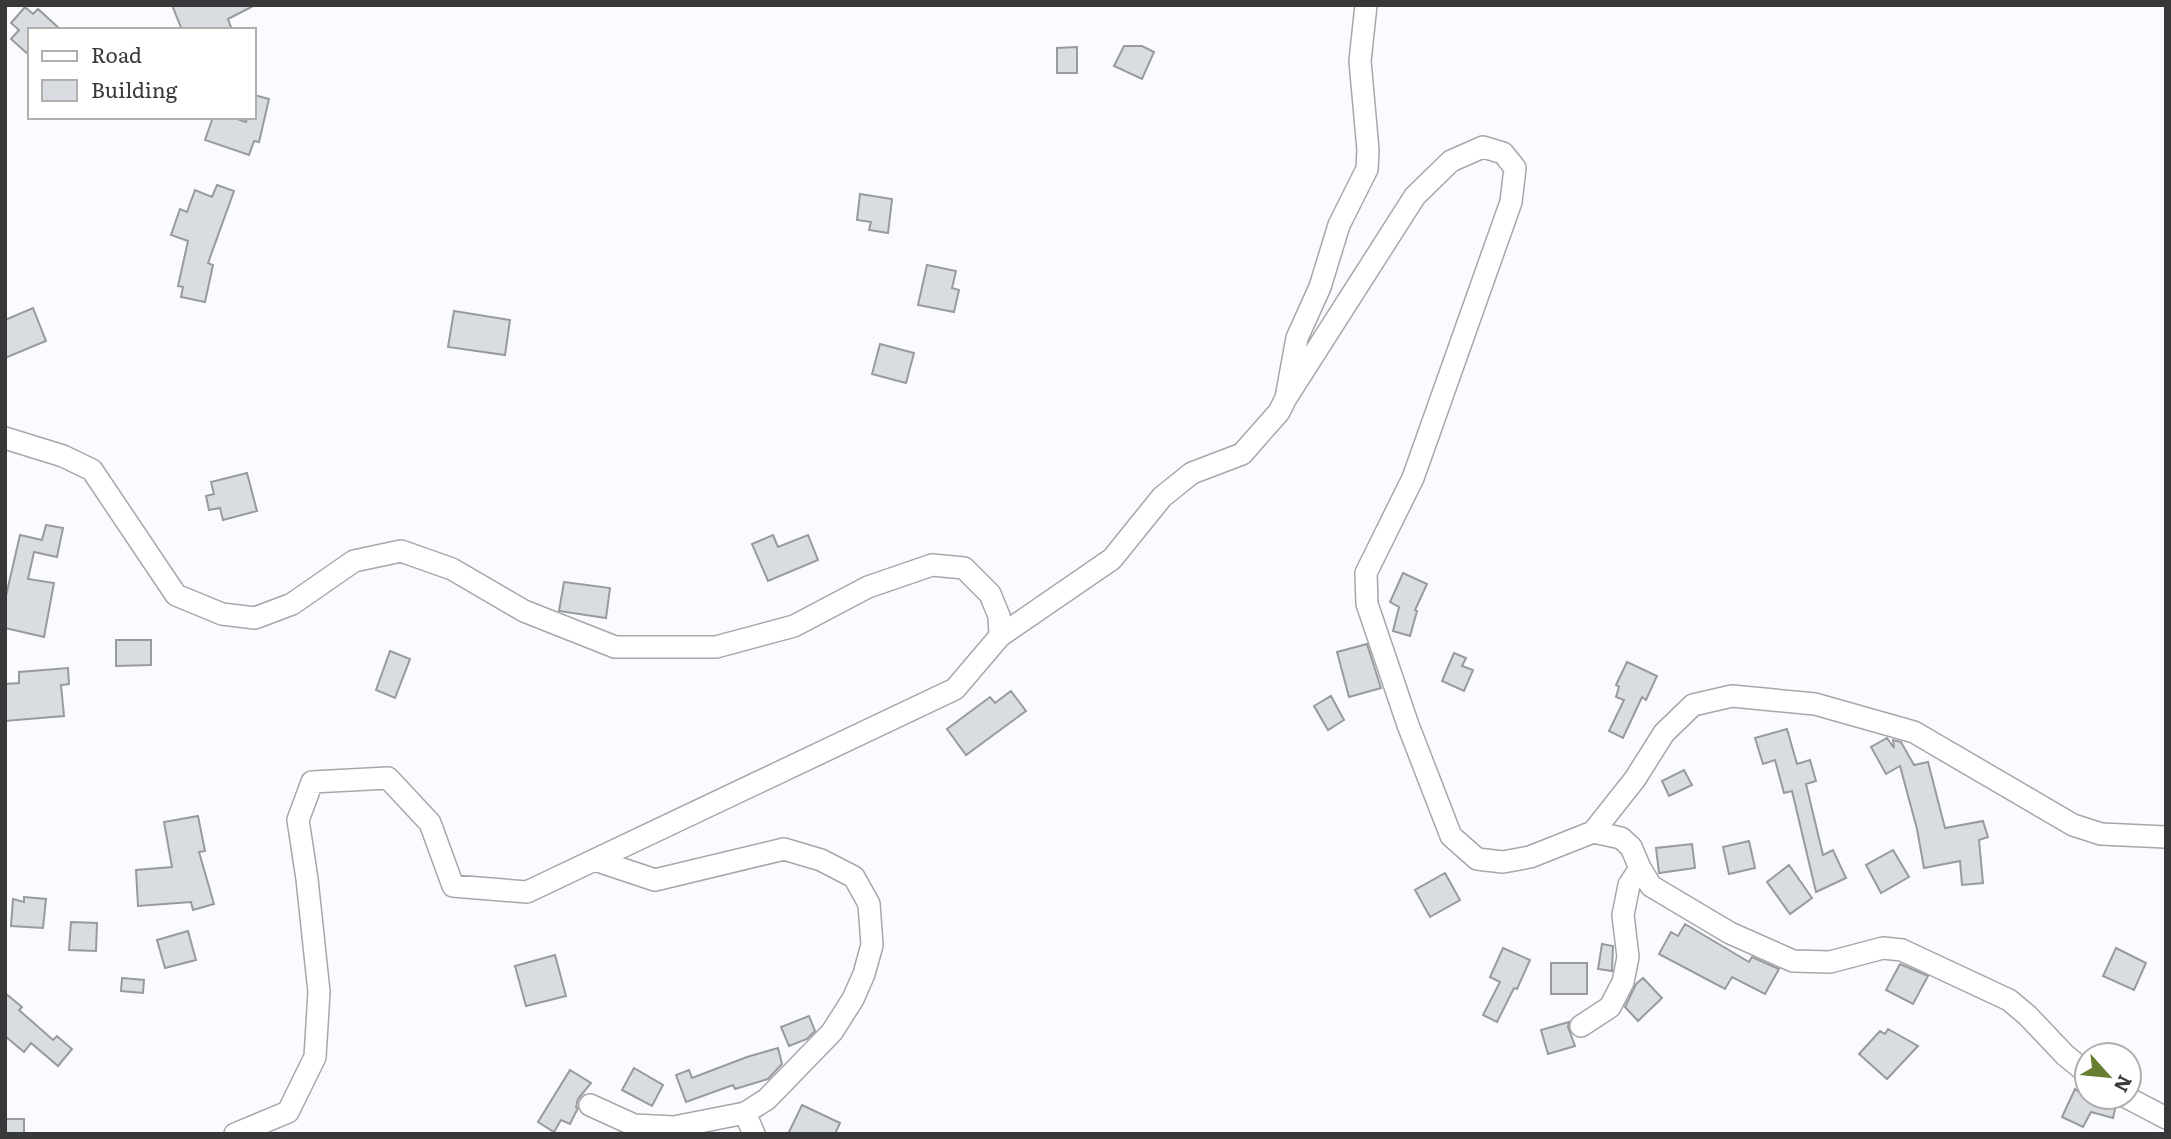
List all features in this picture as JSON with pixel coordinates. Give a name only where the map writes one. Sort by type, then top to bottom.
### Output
[{"type":"street","points":[[1286,398],[1297,338],[1320,287],[1339,225],[1367,169],[1368,150],[1360,61],[1366,5]]},
{"type":"street","points":[[235,1134],[288,1112],[315,1057],[318,992],[307,879],[298,820],[312,782],[388,778],[430,823],[453,886],[527,892],[956,689],[1000,636],[1112,559],[1162,497],[1192,473],[1242,454],[1279,412],[1415,196],[1451,161],[1483,147],[1503,153],[1515,168],[1511,202],[1413,478],[1366,573],[1367,604],[1408,725],[1451,836],[1477,859],[1503,862],[1530,857],[1593,832],[1635,779],[1664,733],[1693,705],[1732,696],[1815,704],[1914,732],[2073,825],[2101,834],[2166,837]]},
{"type":"street","points":[[5,438],[63,456],[92,470],[176,595],[222,614],[255,618],[292,604],[354,561],[401,551],[452,569],[524,611],[615,647],[716,647],[794,626],[868,587],[932,565],[964,568],[990,594],[999,616],[1000,636]]},
{"type":"street","points":[[1593,832],[1621,838],[1632,847],[1651,886],[1730,933],[1793,961],[1830,962],[1883,948],[1902,950],[2009,1000],[2073,1062]]},
{"type":"street","points":[[590,1105],[634,1125],[674,1128],[745,1113],[767,1099],[832,1032],[858,986],[872,946],[869,904],[854,877],[821,860],[784,849],[655,880],[595,860]]},
{"type":"street","points":[[1581,1026],[1610,1006],[1623,982],[1628,957],[1623,915],[1629,885],[1640,868]]},
{"type":"street","points":[[2143,1106],[2166,1118]]},
{"type":"street","points":[[745,1113],[754,1134]]},
{"type":"building","points":[[172,5],[255,5],[228,19],[231,28],[181,28]]},
{"type":"building","points":[[25,7],[33,14],[38,9],[59,28],[28,28],[28,54],[11,39],[19,30],[11,23]]},
{"type":"building","points":[[1124,46],[1142,46],[1154,52],[1142,79],[1114,66]]},
{"type":"building","points":[[1077,47],[1077,73],[1057,73],[1057,48]]},
{"type":"building","points":[[256,96],[269,99],[259,142],[254,141],[249,155],[205,140],[212,119],[237,119],[246,122],[247,119],[256,119]]},
{"type":"building","points":[[217,185],[234,191],[208,263],[213,265],[205,302],[181,297],[183,287],[178,286],[188,241],[171,235],[180,209],[187,212],[195,190],[212,197]]},
{"type":"building","points":[[860,194],[892,199],[888,233],[869,230],[871,222],[857,220]]},
{"type":"building","points":[[927,265],[956,271],[952,288],[959,290],[954,312],[918,305]]},
{"type":"building","points":[[33,308],[46,341],[5,358],[5,320]]},
{"type":"building","points":[[454,311],[510,320],[505,355],[448,347]]},
{"type":"building","points":[[880,344],[914,353],[906,383],[872,374]]},
{"type":"building","points":[[247,473],[257,511],[223,520],[220,508],[209,510],[206,496],[214,494],[211,482]]},
{"type":"building","points":[[46,525],[63,528],[57,557],[34,552],[28,579],[54,583],[44,637],[5,628],[5,600],[20,535],[42,540]]},
{"type":"building","points":[[773,535],[778,547],[808,535],[818,560],[768,581],[752,544]]},
{"type":"building","points":[[1403,573],[1427,584],[1415,610],[1417,611],[1410,636],[1393,631],[1399,607],[1390,602]]},
{"type":"building","points":[[564,582],[610,588],[606,618],[559,611]]},
{"type":"building","points":[[116,640],[151,640],[151,665],[116,666]]},
{"type":"building","points":[[1367,644],[1381,688],[1349,697],[1337,652]]},
{"type":"building","points":[[390,651],[410,659],[395,698],[376,690]]},
{"type":"building","points":[[1454,653],[1466,658],[1462,666],[1473,670],[1464,691],[1442,681]]},
{"type":"building","points":[[1627,662],[1657,676],[1646,700],[1642,697],[1623,738],[1609,731],[1624,700],[1616,697],[1619,687],[1616,685]]},
{"type":"building","points":[[68,668],[69,684],[61,685],[64,716],[5,721],[5,684],[19,683],[19,672]]},
{"type":"building","points":[[1011,691],[1026,711],[966,755],[947,729],[990,697],[995,703]]},
{"type":"building","points":[[1331,696],[1344,720],[1328,730],[1314,706]]},
{"type":"building","points":[[1787,729],[1797,764],[1810,760],[1816,781],[1806,784],[1823,855],[1833,850],[1846,878],[1816,892],[1792,791],[1784,793],[1775,760],[1763,764],[1755,738]]},
{"type":"building","points":[[1887,738],[1894,748],[1893,740],[1901,742],[1914,765],[1928,762],[1945,828],[1983,821],[1988,837],[1979,840],[1983,883],[1962,885],[1960,861],[1924,868],[1917,829],[1900,766],[1886,774],[1871,747]]},
{"type":"building","points":[[1684,770],[1692,785],[1669,796],[1662,781]]},
{"type":"building","points":[[198,816],[205,851],[199,852],[214,904],[193,910],[191,902],[138,906],[136,870],[172,867],[164,822]]},
{"type":"building","points":[[1749,841],[1755,868],[1729,874],[1723,847]]},
{"type":"building","points":[[1692,844],[1695,868],[1659,873],[1656,848]]},
{"type":"building","points":[[1893,850],[1909,877],[1881,893],[1866,865]]},
{"type":"building","points":[[1789,865],[1812,898],[1790,914],[1767,882]]},
{"type":"building","points":[[1445,873],[1460,900],[1430,917],[1415,890]]},
{"type":"building","points":[[24,897],[46,899],[43,928],[11,926],[13,899],[24,902]]},
{"type":"building","points":[[71,922],[97,923],[96,951],[69,950]]},
{"type":"building","points":[[1685,924],[1749,962],[1752,957],[1779,969],[1765,994],[1732,977],[1725,989],[1659,954],[1671,932],[1678,936]]},
{"type":"building","points":[[188,931],[196,960],[165,968],[157,940]]},
{"type":"building","points":[[1602,944],[1613,946],[1612,971],[1598,969]]},
{"type":"building","points":[[1503,948],[1530,960],[1517,989],[1514,988],[1497,1022],[1483,1015],[1500,982],[1490,977]]},
{"type":"building","points":[[2116,948],[2146,963],[2134,990],[2103,976]]},
{"type":"building","points":[[555,955],[566,996],[526,1006],[515,966]]},
{"type":"building","points":[[1551,963],[1587,963],[1587,994],[1551,994]]},
{"type":"building","points":[[1900,964],[1928,976],[1913,1004],[1886,990]]},
{"type":"building","points":[[122,978],[144,980],[143,993],[121,991]]},
{"type":"building","points":[[1643,978],[1662,998],[1638,1021],[1625,1007],[1636,984]]},
{"type":"building","points":[[5,993],[22,1007],[19,1010],[53,1040],[57,1036],[72,1049],[58,1066],[31,1043],[24,1052],[5,1036]]},
{"type":"building","points":[[809,1016],[815,1031],[807,1039],[789,1046],[781,1027]]},
{"type":"building","points":[[1569,1022],[1568,1027],[1575,1046],[1548,1054],[1541,1030]]},
{"type":"building","points":[[1888,1029],[1918,1046],[1887,1079],[1859,1054],[1880,1031],[1885,1034]]},
{"type":"building","points":[[778,1048],[782,1064],[768,1079],[735,1089],[733,1085],[686,1102],[676,1075],[689,1070],[692,1078]]},
{"type":"building","points":[[634,1068],[663,1085],[652,1106],[622,1090]]},
{"type":"building","points":[[570,1070],[591,1083],[578,1099],[578,1108],[570,1124],[561,1120],[554,1132],[538,1122]]},
{"type":"building","points":[[2073,1093],[2073,1111],[2115,1111],[2113,1118],[2091,1112],[2083,1127],[2062,1117]]},
{"type":"building","points":[[802,1105],[840,1123],[835,1134],[788,1134]]},
{"type":"building","points":[[5,1119],[24,1119],[24,1134],[5,1134]]}]
